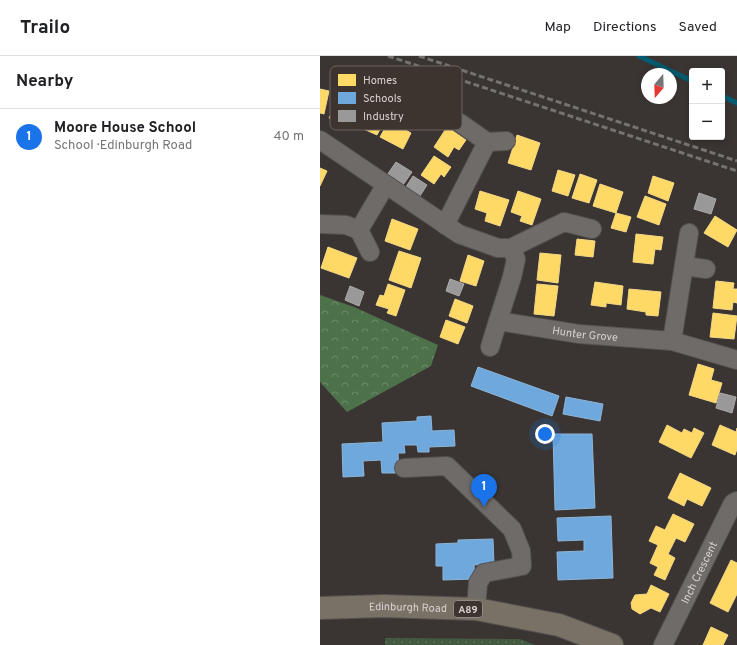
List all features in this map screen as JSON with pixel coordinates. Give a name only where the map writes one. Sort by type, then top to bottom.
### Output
[{"type":"main road","name":"Edinburgh Road","points":[[320,608],[383,606],[476,609],[559,625],[612,645]]},
{"type":"street","points":[[462,125],[487,142],[506,141]]},
{"type":"street","points":[[320,140],[385,186],[459,234],[498,248],[512,248],[564,222],[592,229]]},
{"type":"street","points":[[445,225],[487,142]]},
{"type":"street","points":[[359,230],[385,186]]},
{"type":"street","points":[[320,224],[346,225],[359,230],[370,252]]},
{"type":"street","points":[[672,341],[689,233]]},
{"type":"street","points":[[490,348],[512,277],[516,259],[512,248]]},
{"type":"street","points":[[684,266],[706,269]]},
{"type":"street","name":"Hunter Grove","points":[[498,321],[579,334],[672,341],[737,360]]},
{"type":"street","points":[[404,468],[446,466],[512,529],[521,551],[522,566],[484,573],[478,583],[476,609]]},
{"type":"street","name":"Inch Crescent","points":[[663,645],[733,504],[737,501]]},
{"type":"green space","points":[[320,295],[354,307],[438,345],[431,366],[347,412],[320,382]]},
{"type":"green space","points":[[385,638],[520,639],[535,645],[385,645]]},
{"type":"building: Homes","points":[[320,89],[329,91],[324,114],[320,113]]},
{"type":"building: Homes","points":[[366,130],[380,130],[377,135]]},
{"type":"building: Homes","points":[[384,130],[406,130],[411,133],[403,149],[380,137]]},
{"type":"building: Homes","points":[[445,130],[451,130],[466,140],[459,150],[454,147],[448,157],[434,147]]},
{"type":"building: Homes","points":[[517,135],[540,143],[531,170],[508,163]]},
{"type":"building: Homes","points":[[434,156],[451,167],[444,177],[441,174],[434,184],[421,175]]},
{"type":"building: Homes","points":[[320,168],[327,171],[320,186]]},
{"type":"building: Homes","points":[[558,170],[575,175],[568,196],[552,191]]},
{"type":"building: Homes","points":[[580,174],[597,180],[589,203],[572,198]]},
{"type":"building: Homes","points":[[653,176],[674,183],[668,201],[648,193]]},
{"type":"building: Homes","points":[[600,184],[623,192],[616,213],[593,206]]},
{"type":"building: Homes","points":[[480,191],[509,200],[500,226],[485,221],[487,213],[475,209]]},
{"type":"building: Homes","points":[[518,191],[541,199],[532,225],[520,221],[522,216],[511,212]]},
{"type":"building: Homes","points":[[645,196],[666,204],[659,225],[637,217]]},
{"type":"building: Homes","points":[[616,213],[631,217],[626,232],[611,228]]},
{"type":"building: Homes","points":[[715,216],[737,230],[728,247],[704,233]]},
{"type":"building: Homes","points":[[392,219],[418,229],[410,250],[385,241]]},
{"type":"building: Homes","points":[[636,234],[663,237],[661,250],[655,249],[653,264],[633,262]]},
{"type":"building: Homes","points":[[577,239],[595,241],[593,257],[575,255]]},
{"type":"building: Homes","points":[[328,247],[357,258],[349,278],[321,268]]},
{"type":"building: Homes","points":[[399,251],[421,258],[411,288],[389,280]]},
{"type":"building: Homes","points":[[540,253],[561,255],[558,283],[537,280]]},
{"type":"building: Homes","points":[[468,255],[484,261],[476,286],[460,281]]},
{"type":"building: Homes","points":[[716,281],[734,283],[733,289],[737,289],[737,303],[733,302],[732,310],[713,308]]},
{"type":"building: Homes","points":[[595,282],[623,286],[621,305],[606,303],[606,307],[591,305]]},
{"type":"building: Homes","points":[[388,284],[405,290],[396,316],[387,313],[389,309],[376,305],[380,295],[384,296]]},
{"type":"building: Homes","points":[[537,284],[558,286],[554,316],[534,314]]},
{"type":"building: Homes","points":[[629,289],[661,292],[658,316],[646,315],[646,312],[627,309]]},
{"type":"building: Homes","points":[[455,299],[473,306],[467,323],[449,316]]},
{"type":"building: Homes","points":[[713,313],[737,316],[734,339],[710,337]]},
{"type":"building: Homes","points":[[446,320],[465,327],[458,344],[440,337]]},
{"type":"building: Homes","points":[[698,364],[714,369],[711,380],[722,383],[716,403],[689,395]]},
{"type":"building: Homes","points":[[667,425],[682,433],[684,429],[692,433],[694,428],[704,433],[691,458],[659,442]]},
{"type":"building: Homes","points":[[720,425],[736,432],[737,428],[737,449],[735,455],[712,445]]},
{"type":"building: Homes","points":[[680,473],[711,488],[702,506],[687,499],[684,506],[668,498]]},
{"type":"building: Homes","points":[[673,514],[694,524],[685,542],[676,538],[668,554],[675,558],[665,580],[654,575],[658,567],[650,563],[658,545],[649,541],[656,526],[665,530]]},
{"type":"building: Homes","points":[[731,560],[737,563],[737,594],[728,612],[710,603]]},
{"type":"building: Homes","points":[[651,585],[669,594],[660,612],[651,608],[640,614],[632,609],[631,603],[635,595],[647,594]]},
{"type":"building: Homes","points":[[711,627],[728,635],[723,645],[703,645]]},
{"type":"building: Schools","points":[[478,367],[559,396],[552,416],[471,386]]},
{"type":"building: Schools","points":[[566,397],[603,404],[600,421],[563,414]]},
{"type":"building: Schools","points":[[431,416],[432,431],[454,430],[455,446],[429,447],[429,452],[418,452],[417,445],[404,445],[405,453],[398,453],[399,473],[382,473],[381,460],[363,461],[364,476],[343,477],[342,444],[383,442],[382,423],[417,421],[417,417]]},
{"type":"building: Schools","points":[[553,434],[592,434],[595,508],[555,510]]},
{"type":"building: Schools","points":[[611,516],[613,578],[558,580],[557,552],[584,551],[584,540],[558,541],[557,518]]},
{"type":"building: Schools","points":[[493,539],[494,564],[474,565],[475,579],[443,580],[443,566],[436,566],[436,544],[458,543],[458,540]]},
{"type":"building: Industry","points":[[396,162],[412,172],[403,185],[387,175]]},
{"type":"building: Industry","points":[[413,176],[427,185],[418,199],[404,190]]},
{"type":"building: Industry","points":[[699,193],[716,199],[711,214],[694,209]]},
{"type":"building: Industry","points":[[450,279],[464,284],[459,296],[446,291]]},
{"type":"building: Industry","points":[[350,286],[364,292],[359,306],[345,300]]},
{"type":"building: Industry","points":[[720,393],[736,397],[732,413],[716,408]]},
{"type":"waterway","points":[[639,56],[689,80]]},
{"type":"waterway","points":[[725,97],[737,103]]},
{"type":"railway","points":[[388,56],[418,66]]},
{"type":"railway","points":[[419,56],[449,66]]},
{"type":"railway","points":[[462,70],[737,161]]},
{"type":"railway","points":[[462,80],[737,171]]},
{"type":"place","name":"Moore House School","points":[[484,507]]}]
